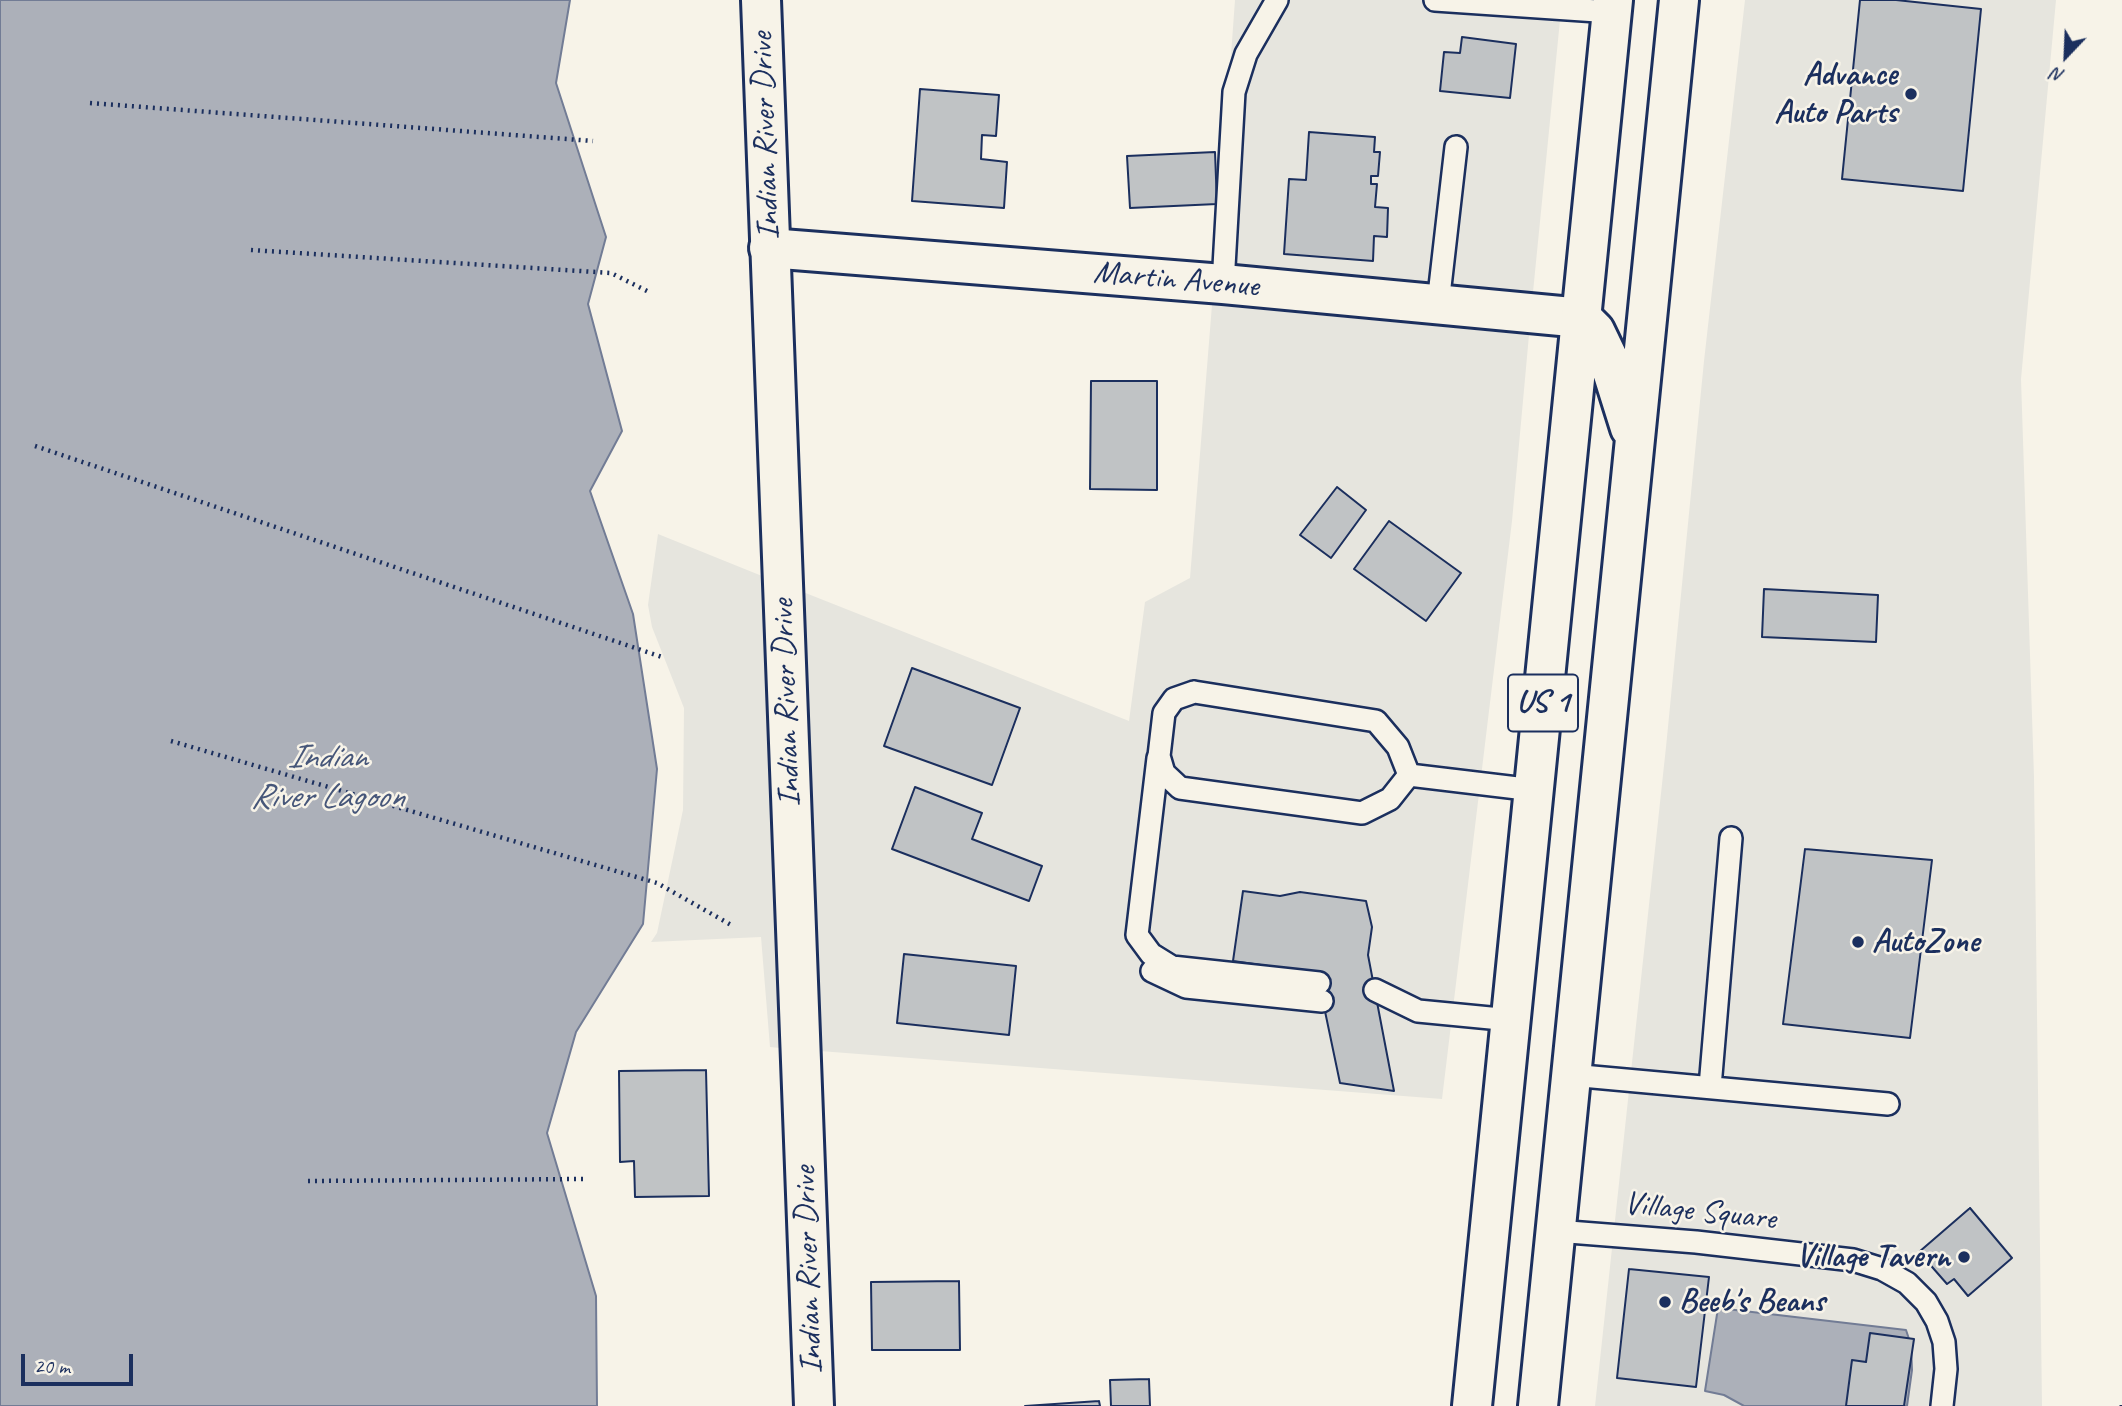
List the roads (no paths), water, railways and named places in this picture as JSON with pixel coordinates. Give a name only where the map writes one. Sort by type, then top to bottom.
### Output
[{"type":"main road","name":"Indian River Drive","points":[[761,0],[814,1406]]},
{"type":"main road","name":"US 1","points":[[1538,1406],[1679,0]]},
{"type":"main road","name":"US 1","points":[[1472,1406],[1613,6]]},
{"type":"main road","name":"Martin Avenue","points":[[769,248],[1223,284],[1582,318]]},
{"type":"main road","points":[[1582,318],[1595,331],[1608,358],[1635,443]]},
{"type":"lane","points":[[1223,284],[1234,92],[1246,54],[1277,0]]},
{"type":"lane","points":[[1435,0],[1613,6]]},
{"type":"lane","points":[[1438,304],[1456,147]]},
{"type":"lane","points":[[1321,992],[1172,967],[1151,954],[1137,935],[1164,713],[1174,699],[1194,692],[1376,721],[1398,747],[1409,775]]},
{"type":"lane","points":[[1158,756],[1164,773],[1180,788],[1362,813],[1390,799],[1409,775]]},
{"type":"lane","points":[[1409,775],[1534,790]]},
{"type":"lane","points":[[1710,1087],[1731,838]]},
{"type":"lane","points":[[1376,998],[1418,1011],[1511,1020]]},
{"type":"lane","points":[[1571,1075],[1888,1104]]},
{"type":"lane","name":"Village Square","points":[[1556,1231],[1696,1242],[1840,1258],[1882,1269],[1907,1283],[1926,1302],[1937,1321],[1944,1342],[1946,1369],[1942,1406]]},
{"type":"water","name":"Indian River Lagoon","points":[[0,0],[570,0],[556,83],[606,237],[588,304],[622,431],[590,491],[633,614],[657,769],[643,924],[576,1032],[547,1133],[596,1296],[597,1406],[0,1406]]},
{"type":"water","points":[[1718,1308],[1906,1330],[1911,1345],[1912,1370],[1907,1406],[1744,1406],[1724,1395],[1705,1391]]},
{"type":"place","name":"Advance Auto Parts","points":[[1911,94]]},
{"type":"place","name":"AutoZone","points":[[1858,942]]},
{"type":"place","name":"Village Tavern","points":[[1964,1257]]},
{"type":"place","name":"Beeb's Beans","points":[[1665,1302]]}]
